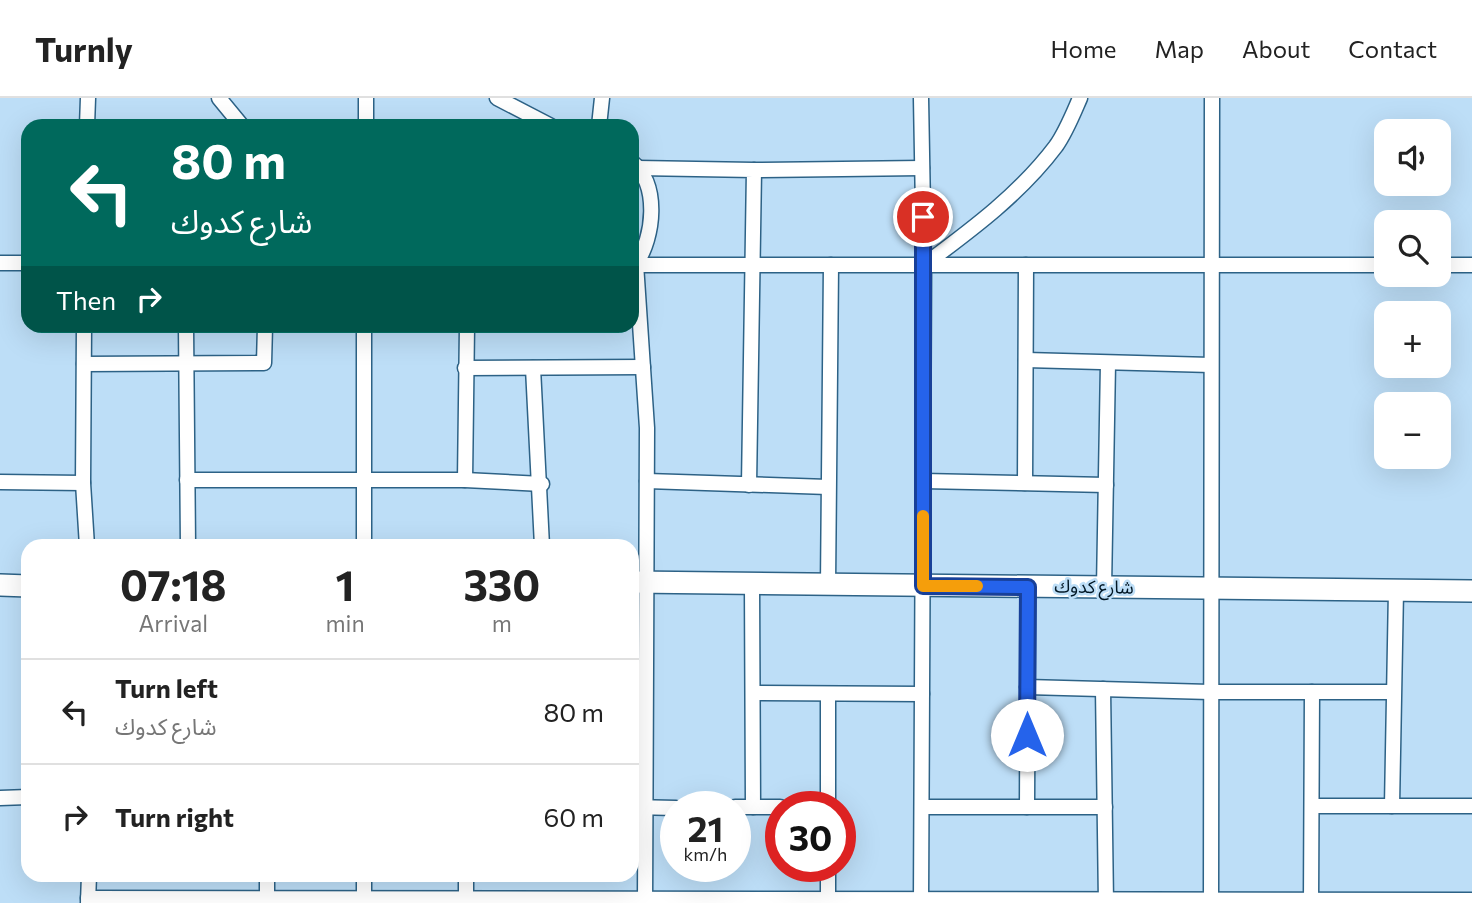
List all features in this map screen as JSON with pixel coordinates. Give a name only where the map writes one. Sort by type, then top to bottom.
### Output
[{"type":"street","points":[[87,119],[88,98]]},
{"type":"street","points":[[219,98],[236,119]]},
{"type":"street","points":[[366,98],[366,119]]},
{"type":"street","points":[[497,98],[538,119]]},
{"type":"street","points":[[600,119],[603,98]]},
{"type":"street","points":[[921,98],[924,265],[921,901]]},
{"type":"street","points":[[924,265],[973,229],[1030,176],[1058,144],[1080,98]]},
{"type":"street","points":[[1211,902],[1209,589],[1212,98]]},
{"type":"street","points":[[639,165],[754,170],[922,168]]},
{"type":"street","points":[[639,170],[646,180],[651,198],[646,249],[639,258]]},
{"type":"street","points":[[749,485],[755,265],[754,170]]},
{"type":"street","points":[[0,263],[21,263]]},
{"type":"street","points":[[639,264],[1374,265]]},
{"type":"street","points":[[828,585],[831,265]]},
{"type":"street","points":[[1025,483],[1026,265]]},
{"type":"street","points":[[1451,265],[1472,265]]},
{"type":"street","points":[[639,321],[647,481],[639,571]]},
{"type":"street","points":[[84,333],[82,483],[86,539]]},
{"type":"street","points":[[186,333],[188,539]]},
{"type":"street","points":[[84,364],[264,363],[265,333]]},
{"type":"street","points":[[364,333],[364,539]]},
{"type":"street","points":[[465,480],[467,333]]},
{"type":"street","points":[[1026,360],[1211,365]]},
{"type":"street","points":[[1104,587],[1108,363]]},
{"type":"street","points":[[466,368],[643,367]]},
{"type":"street","points":[[533,368],[542,484],[542,539]]},
{"type":"street","points":[[187,480],[465,480],[542,484]]},
{"type":"street","points":[[647,481],[828,487]]},
{"type":"street","points":[[923,481],[1106,485]]},
{"type":"street","points":[[0,482],[82,483]]},
{"type":"street","name":"شارع كدوك","points":[[639,582],[1472,591]]},
{"type":"street","points":[[0,585],[21,586]]},
{"type":"street","points":[[752,585],[753,807],[765,807]]},
{"type":"street","points":[[1027,807],[1028,587]]},
{"type":"street","points":[[1392,806],[1396,590]]},
{"type":"street","points":[[1027,687],[1210,692],[1393,692]]},
{"type":"street","points":[[1103,689],[1106,901]]},
{"type":"street","points":[[1311,902],[1312,692]]},
{"type":"street","points":[[753,693],[922,694]]},
{"type":"street","points":[[828,694],[828,791]]},
{"type":"street","points":[[0,797],[21,797]]},
{"type":"street","points":[[1312,806],[1472,806]]},
{"type":"street","points":[[922,807],[1105,807]]},
{"type":"street","points":[[645,901],[639,808],[660,808]]},
{"type":"street","points":[[89,882],[88,901],[1472,901]]},
{"type":"street","points":[[267,882],[267,901]]},
{"type":"street","points":[[364,882],[364,901]]},
{"type":"street","points":[[466,901],[467,882]]},
{"type":"street","points":[[828,882],[828,901]]},
{"type":"slow traffic","points":[[923,516],[923,586],[977,586]]},
{"type":"route","points":[[923,217],[923,586],[1028,587],[1027,735]]}]
